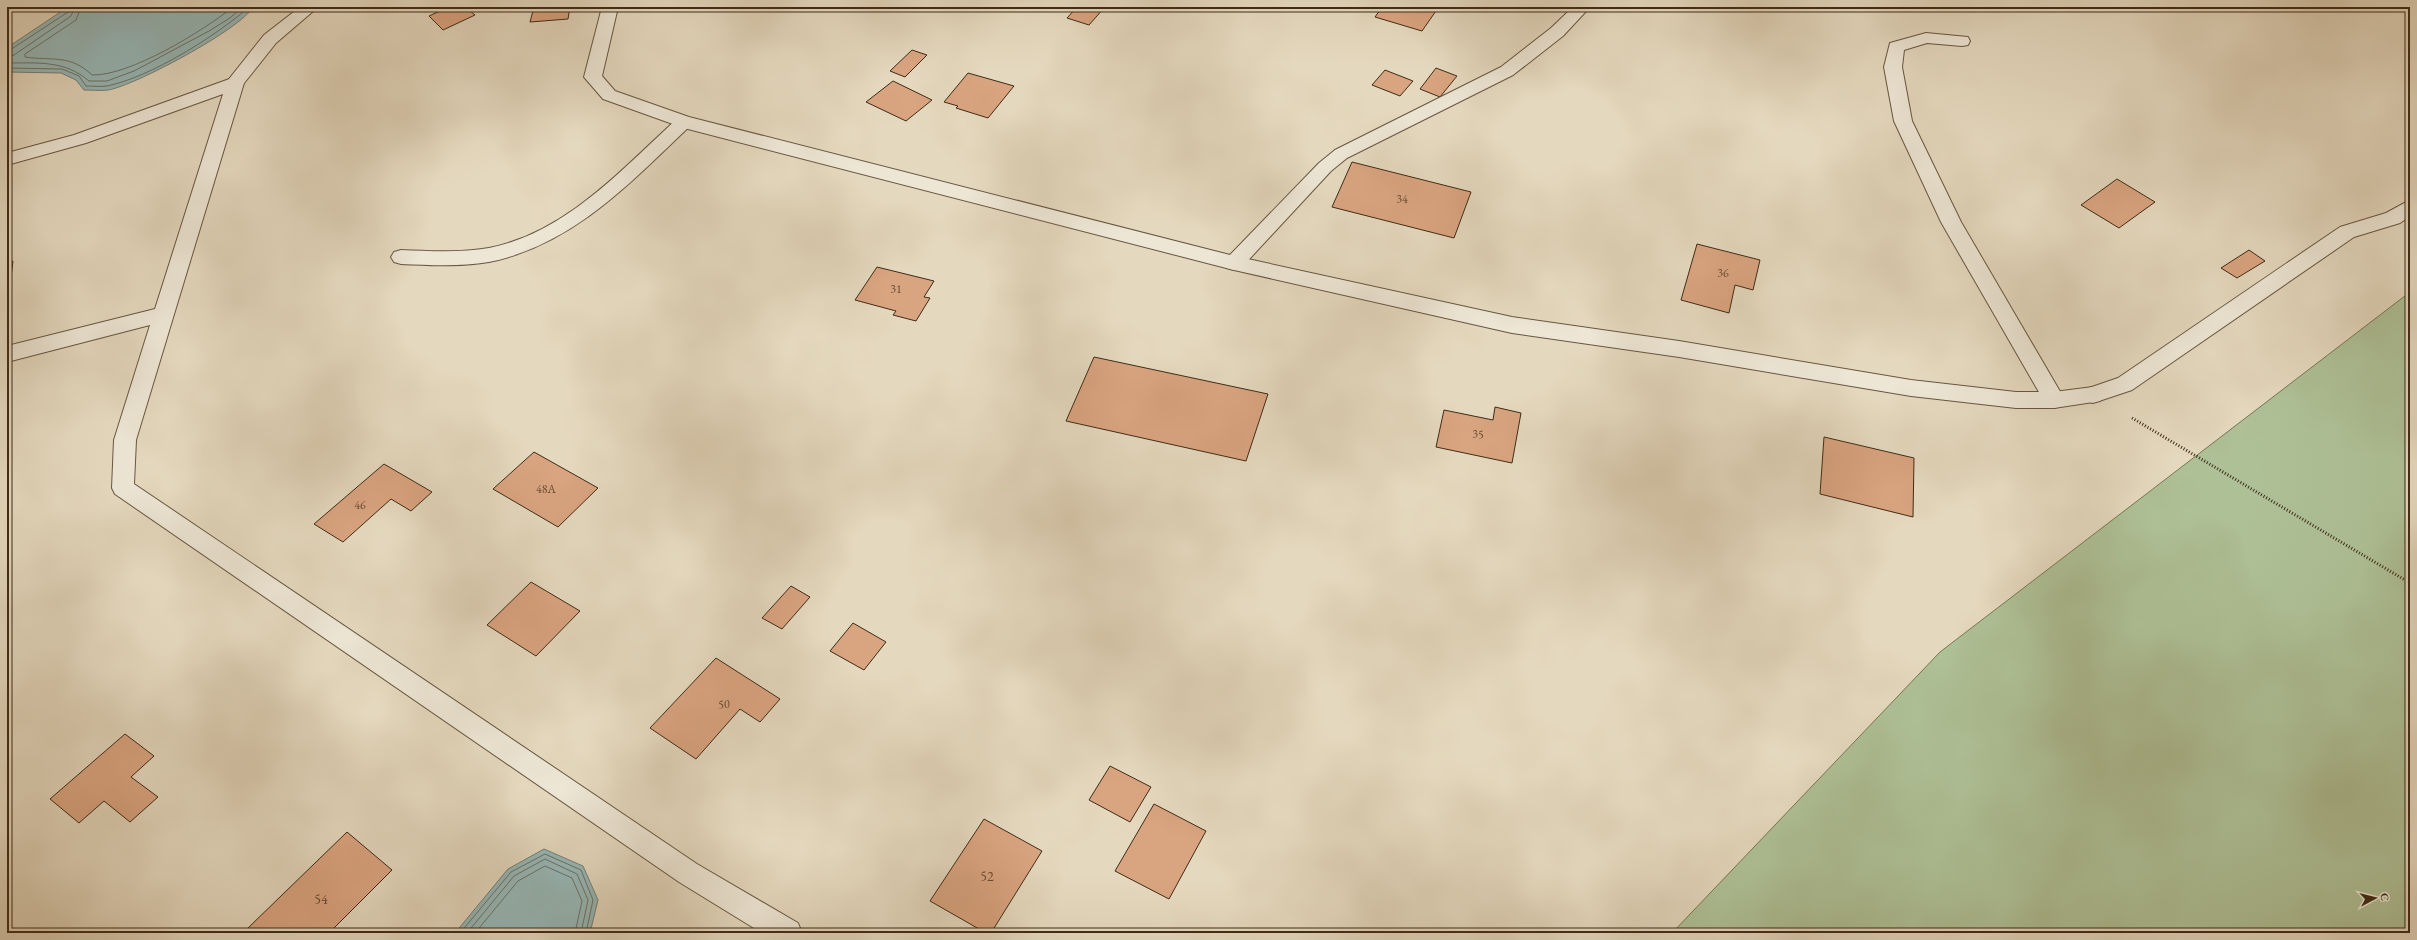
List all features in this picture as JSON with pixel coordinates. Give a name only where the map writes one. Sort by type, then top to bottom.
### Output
[{"type":"street","points":[[310,7],[270,39],[235,83],[162,315],[125,440],[124,488],[681,868],[788,933]]},
{"type":"street","points":[[610,7],[593,77],[609,95],[684,122],[1234,263],[1512,325],[1679,349],[1910,388],[2016,400],[2054,400],[2094,395],[2125,384],[2347,232],[2393,218],[2410,207]]},
{"type":"street","points":[[1234,263],[1325,167],[1341,154],[1507,72],[1557,32],[1582,7]]},
{"type":"street","points":[[1962,40],[1926,38],[1896,47],[1893,67],[1903,121],[1951,222],[2054,400]]},
{"type":"street","points":[[7,159],[80,139],[235,83]]},
{"type":"street","points":[[401,257],[450,259],[500,252],[551,234],[591,208],[684,122]]},
{"type":"street","points":[[7,354],[162,315]]},
{"type":"path","points":[[2094,395],[2410,583]]},
{"type":"green space","points":[[2410,292],[2410,933],[1672,933],[1940,652]]},
{"type":"water","points":[[68,7],[253,7],[244,17],[229,29],[209,42],[162,68],[121,86],[108,90],[84,90],[76,80],[61,73],[7,72],[7,50],[11,45]]},
{"type":"water","points":[[544,849],[583,866],[598,900],[590,933],[455,933],[508,869]]},
{"type":"building","points":[[449,7],[465,7],[475,15],[443,30],[429,16]]},
{"type":"building","points":[[534,7],[570,7],[568,19],[530,22]]},
{"type":"building","points":[[1077,7],[1104,8],[1089,25],[1067,18]]},
{"type":"building","points":[[1382,7],[1438,8],[1422,31],[1375,17]]},
{"type":"building","points":[[912,50],[927,55],[905,77],[890,71]]},
{"type":"building","points":[[1436,68],[1457,76],[1440,97],[1420,89]]},
{"type":"building","points":[[1385,70],[1413,81],[1400,96],[1372,85]]},
{"type":"building","points":[[968,73],[1014,86],[988,118],[956,108],[958,106],[944,102]]},
{"type":"building","points":[[893,81],[932,100],[906,121],[866,102]]},
{"type":"building","points":[[1352,162],[1471,192],[1454,238],[1332,207]]},
{"type":"building","points":[[2117,179],[2155,202],[2119,228],[2081,205]]},
{"type":"building","points":[[1697,244],[1760,260],[1753,290],[1735,285],[1729,313],[1681,300]]},
{"type":"building","points":[[2249,250],[2265,261],[2237,278],[2221,268]]},
{"type":"building","points":[[13,261],[9,293],[7,294],[7,263]]},
{"type":"building","points":[[877,267],[934,281],[924,297],[930,298],[916,321],[893,315],[896,311],[855,300]]},
{"type":"building","points":[[1094,357],[1268,394],[1246,461],[1066,421]]},
{"type":"building","points":[[1495,407],[1521,413],[1512,463],[1436,447],[1444,410],[1493,420]]},
{"type":"building","points":[[1824,437],[1914,458],[1913,517],[1820,494]]},
{"type":"building","points":[[534,452],[598,488],[558,527],[493,489]]},
{"type":"building","points":[[384,464],[432,492],[411,511],[391,499],[343,542],[314,524]]},
{"type":"building","points":[[531,582],[580,611],[536,656],[487,625]]},
{"type":"building","points":[[791,586],[810,597],[782,629],[762,618]]},
{"type":"building","points":[[853,623],[886,642],[864,670],[830,651]]},
{"type":"building","points":[[716,658],[780,699],[760,722],[740,709],[696,759],[650,728]]},
{"type":"building","points":[[125,734],[154,756],[131,777],[158,797],[130,822],[104,801],[79,823],[50,799]]},
{"type":"building","points":[[1110,766],[1151,787],[1130,822],[1089,800]]},
{"type":"building","points":[[1154,804],[1206,831],[1169,899],[1115,871]]},
{"type":"building","points":[[984,819],[1042,851],[991,933],[986,933],[930,901]]},
{"type":"building","points":[[347,832],[392,870],[329,933],[253,933],[248,928]]}]
